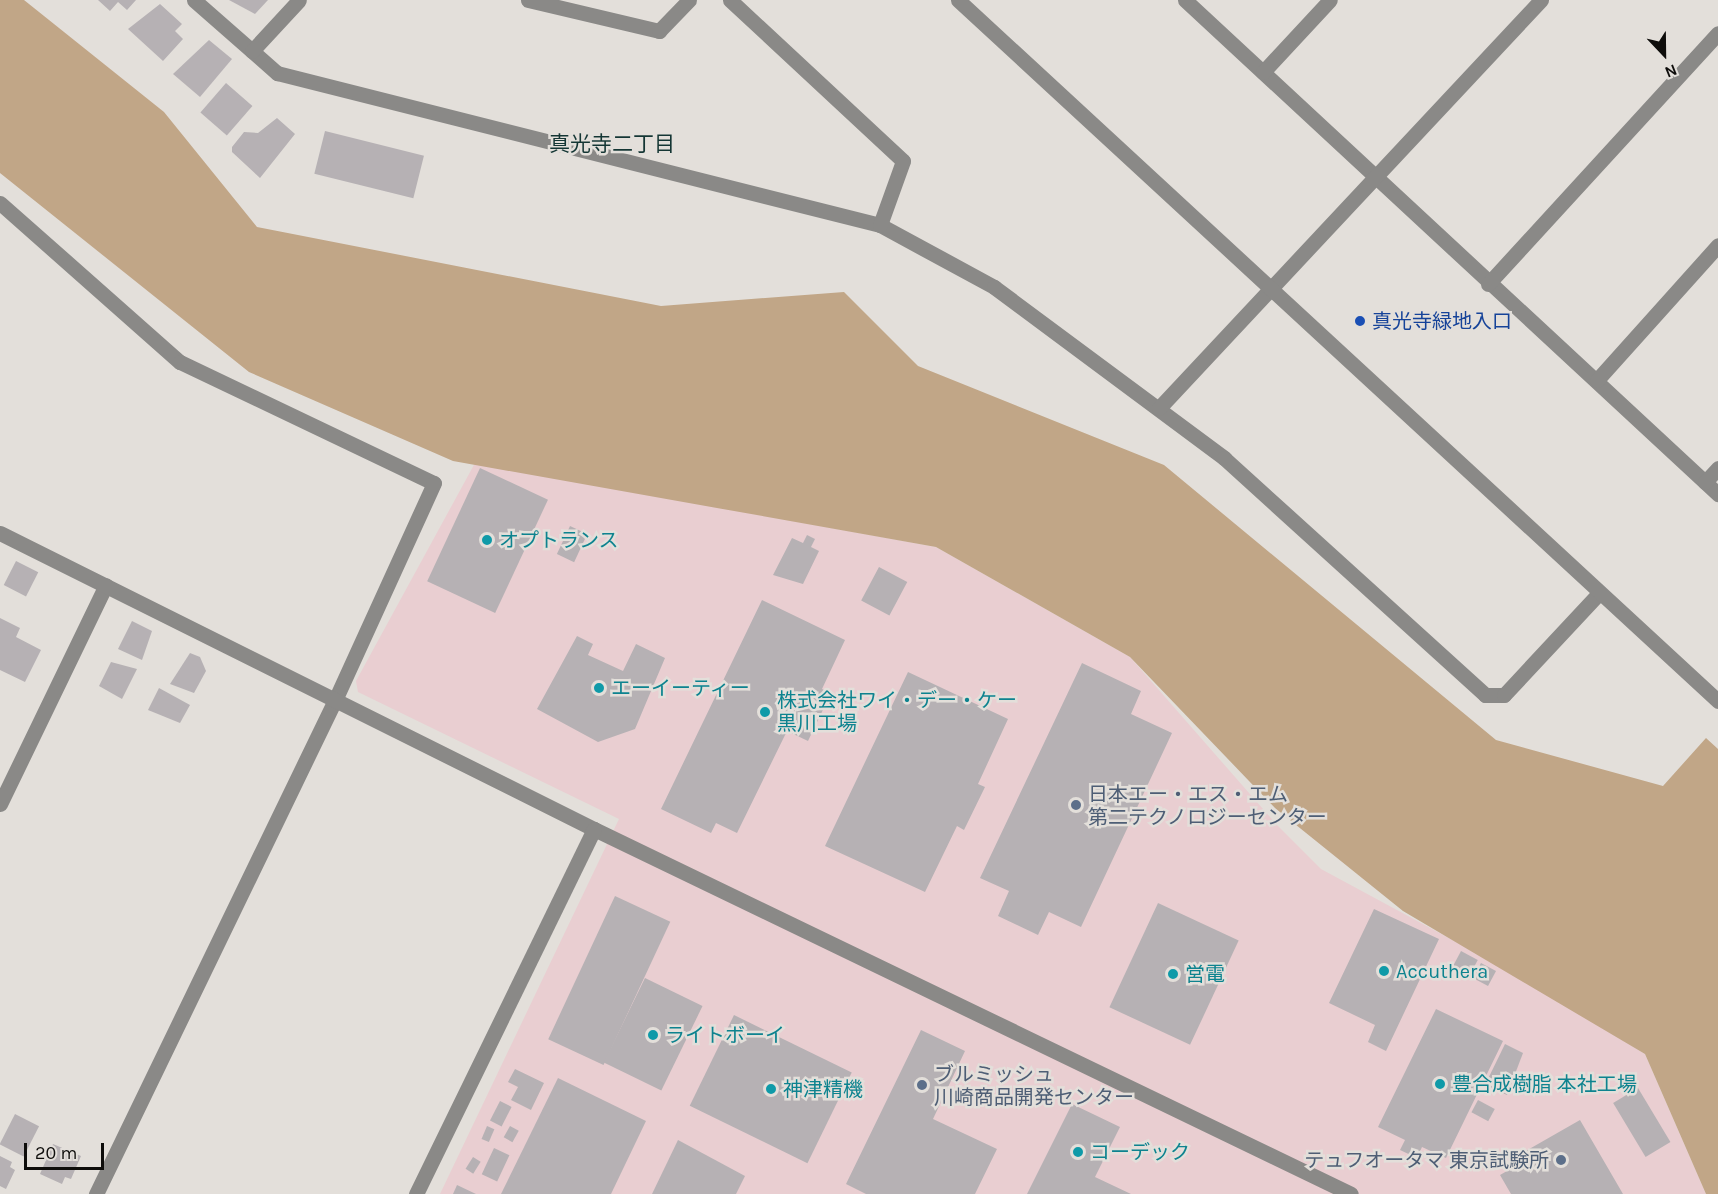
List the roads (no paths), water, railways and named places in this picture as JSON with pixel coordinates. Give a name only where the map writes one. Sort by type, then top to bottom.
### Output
[{"type":"street","points":[[194,0],[277,73],[880,225],[994,287],[1159,408],[1331,552],[1485,695],[1504,695],[1599,593]]},
{"type":"street","points":[[252,51],[299,0]]},
{"type":"street","points":[[528,0],[659,30],[689,0]]},
{"type":"street","points":[[730,0],[903,161],[880,225]]},
{"type":"street","points":[[958,0],[1718,701]]},
{"type":"street","points":[[1185,0],[1488,284],[1597,380],[1718,494]]},
{"type":"street","points":[[1263,72],[1330,0]]},
{"type":"street","points":[[1159,408],[1270,289],[1378,180],[1541,0]]},
{"type":"street","points":[[1488,284],[1718,33]]},
{"type":"street","points":[[0,204],[180,362],[434,483],[335,700],[96,1194]]},
{"type":"street","points":[[1597,380],[1718,245]]},
{"type":"street","points":[[1706,482],[1718,468]]},
{"type":"street","points":[[0,533],[594,829],[1351,1194]]},
{"type":"street","points":[[0,804],[106,585]]},
{"type":"street","points":[[416,1194],[594,829]]},
{"type":"place","name":"真光寺緑地入口","points":[[1360,321]]},
{"type":"place","name":"オプトランス","points":[[487,540]]},
{"type":"place","name":"エーイーティー","points":[[599,688]]},
{"type":"place","name":"株式会社ワイ・デー・ケー 黒川工場","points":[[765,712]]},
{"type":"place","name":"日本エー・エス・エム 第二テクノロジーセンター","points":[[1076,805]]},
{"type":"place","name":"Accuthera","points":[[1384,971]]},
{"type":"place","name":"営電","points":[[1173,974]]},
{"type":"place","name":"ライトボーイ","points":[[653,1035]]},
{"type":"place","name":"豊合成樹脂 本社工場","points":[[1440,1084]]},
{"type":"place","name":"ブルミッシュ 川崎商品開発センター","points":[[922,1085]]},
{"type":"place","name":"神津精機","points":[[771,1089]]},
{"type":"place","name":"コーデック","points":[[1078,1152]]},
{"type":"place","name":"テュフオータマ 東京試験所","points":[[1561,1160]]},
{"type":"district","name":"真光寺二丁目","points":[[612,144]]}]
